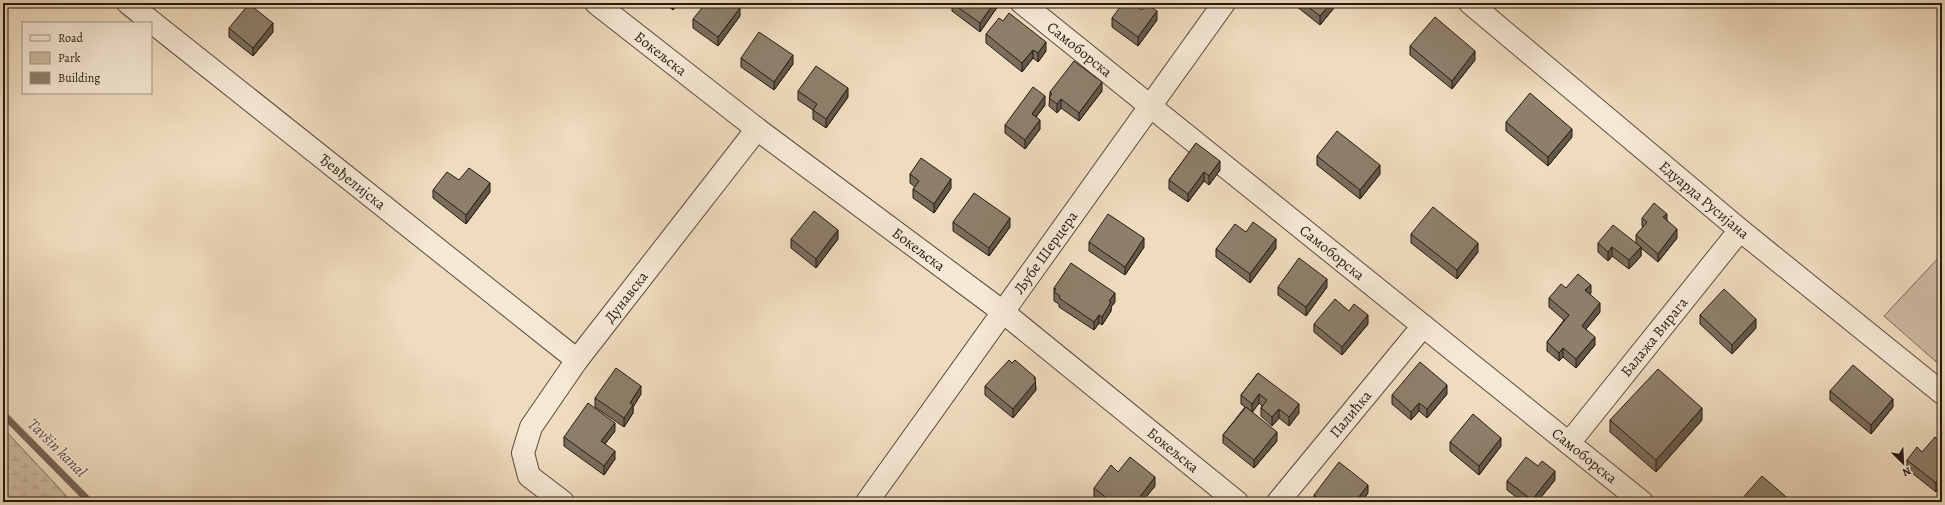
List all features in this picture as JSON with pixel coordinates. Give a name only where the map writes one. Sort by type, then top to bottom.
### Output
[{"type":"street","name":"Ђевђелијска","points":[[128,3],[152,22]]},
{"type":"street","name":"Бокељска","points":[[596,3],[757,129],[1003,312],[1237,502]]},
{"type":"street","name":"Самоборска","points":[[1022,3],[1642,502]]},
{"type":"street","name":"Љубе Шерцера","points":[[866,502],[1151,107],[1224,3]]},
{"type":"street","name":"Едуарда Русијана","points":[[1470,3],[1740,230],[1942,393]]},
{"type":"street","name":"Ђевђелијска","points":[[152,22],[577,360]]},
{"type":"street","name":"Дунавска","points":[[563,502],[529,476],[523,453],[531,427],[577,360],[757,129]]},
{"type":"street","name":"Балажа Вирага","points":[[1569,443],[1740,230]]},
{"type":"street","name":"Палићка","points":[[1278,502],[1422,326]]},
{"type":"green space","points":[[1942,254],[1942,367],[1884,316]]},
{"type":"green space","points":[[3,428],[72,502],[3,502]]},
{"type":"building","points":[[706,3],[733,3],[740,8],[718,37],[693,19]]},
{"type":"building","points":[[952,3],[994,3],[980,23]]},
{"type":"building","points":[[1123,3],[1132,3],[1142,10],[1146,4],[1157,11],[1138,37],[1112,18]]},
{"type":"building","points":[[1303,3],[1331,3],[1320,16]]},
{"type":"building","points":[[249,4],[273,23],[253,48],[229,28]]},
{"type":"building","points":[[1009,13],[1046,42],[1038,53],[1033,50],[1022,63],[986,34],[999,18],[1003,21]]},
{"type":"building","points":[[1435,17],[1475,51],[1452,81],[1410,46]]},
{"type":"building","points":[[759,32],[793,55],[774,82],[741,58]]},
{"type":"building","points":[[1074,61],[1102,82],[1079,113],[1061,99],[1057,104],[1049,98],[1052,94],[1050,92]]},
{"type":"building","points":[[816,66],[848,88],[826,119],[813,110],[817,104],[798,91]]},
{"type":"building","points":[[1033,87],[1045,96],[1032,114],[1040,120],[1025,140],[1005,125]]},
{"type":"building","points":[[1530,93],[1572,129],[1548,157],[1506,122]]},
{"type":"building","points":[[1337,131],[1380,165],[1360,190],[1317,156]]},
{"type":"building","points":[[1196,143],[1220,161],[1209,176],[1204,172],[1188,194],[1169,180]]},
{"type":"building","points":[[921,158],[951,179],[934,204],[913,189],[919,181],[910,174]]},
{"type":"building","points":[[469,168],[490,183],[466,215],[433,190],[447,172],[459,180]]},
{"type":"building","points":[[974,193],[1010,218],[989,248],[953,222]]},
{"type":"building","points":[[1654,203],[1667,214],[1663,217],[1677,229],[1658,254],[1636,235],[1647,222],[1642,218]]},
{"type":"building","points":[[1433,207],[1478,243],[1457,270],[1411,234]]},
{"type":"building","points":[[814,211],[838,230],[816,259],[791,239]]},
{"type":"building","points":[[1108,214],[1144,238],[1125,267],[1089,242]]},
{"type":"building","points":[[1253,222],[1276,239],[1250,274],[1216,249],[1235,224],[1246,232]]},
{"type":"building","points":[[1613,225],[1641,247],[1629,260],[1612,247],[1608,252],[1598,243]]},
{"type":"building","points":[[1299,258],[1327,279],[1306,307],[1278,287]]},
{"type":"building","points":[[1071,263],[1115,293],[1109,301],[1111,302],[1102,317],[1099,315],[1094,322],[1059,298],[1060,296],[1054,292],[1056,289],[1054,288]]},
{"type":"building","points":[[1578,274],[1591,285],[1585,290],[1600,303],[1582,326],[1595,337],[1576,359],[1563,348],[1559,353],[1547,342],[1569,315],[1549,298],[1561,284],[1566,288]]},
{"type":"building","points":[[1724,289],[1756,319],[1732,345],[1700,315]]},
{"type":"building","points":[[1335,299],[1349,311],[1354,304],[1368,315],[1342,347],[1314,324]]},
{"type":"building","points":[[1009,360],[1012,363],[1015,360],[1035,377],[1034,379],[1036,381],[1013,409],[985,386]]},
{"type":"building","points":[[1420,362],[1447,385],[1427,409],[1419,403],[1411,412],[1392,395]]},
{"type":"building","points":[[1853,365],[1893,399],[1871,425],[1830,391]]},
{"type":"building","points":[[616,368],[641,386],[630,403],[633,405],[624,418],[595,398]]},
{"type":"building","points":[[1658,369],[1702,408],[1656,460],[1610,420]]},
{"type":"building","points":[[1258,373],[1299,404],[1289,417],[1279,409],[1272,417],[1261,408],[1267,400],[1259,394],[1252,404],[1241,395]]},
{"type":"building","points":[[588,403],[615,423],[601,441],[615,451],[604,466],[564,437]]},
{"type":"building","points":[[1246,407],[1277,432],[1254,460],[1223,435]]},
{"type":"building","points":[[1473,414],[1501,438],[1479,466],[1450,442]]},
{"type":"building","points":[[1935,437],[1942,443],[1942,476],[1936,483],[1907,460],[1917,447],[1922,452]]},
{"type":"building","points":[[1130,457],[1155,477],[1136,502],[1112,502],[1094,488],[1111,465],[1118,472]]},
{"type":"building","points":[[1526,457],[1538,466],[1542,461],[1555,471],[1532,500],[1507,481]]},
{"type":"building","points":[[1339,462],[1368,485],[1355,502],[1323,502],[1314,495]]},
{"type":"building","points":[[1762,476],[1792,502],[1743,502],[1741,500]]},
{"type":"building","points":[[1583,498],[1588,502],[1580,502]]},
{"type":"waterway","name":"Tavšin kanal","points":[[3,414],[90,502]]}]
